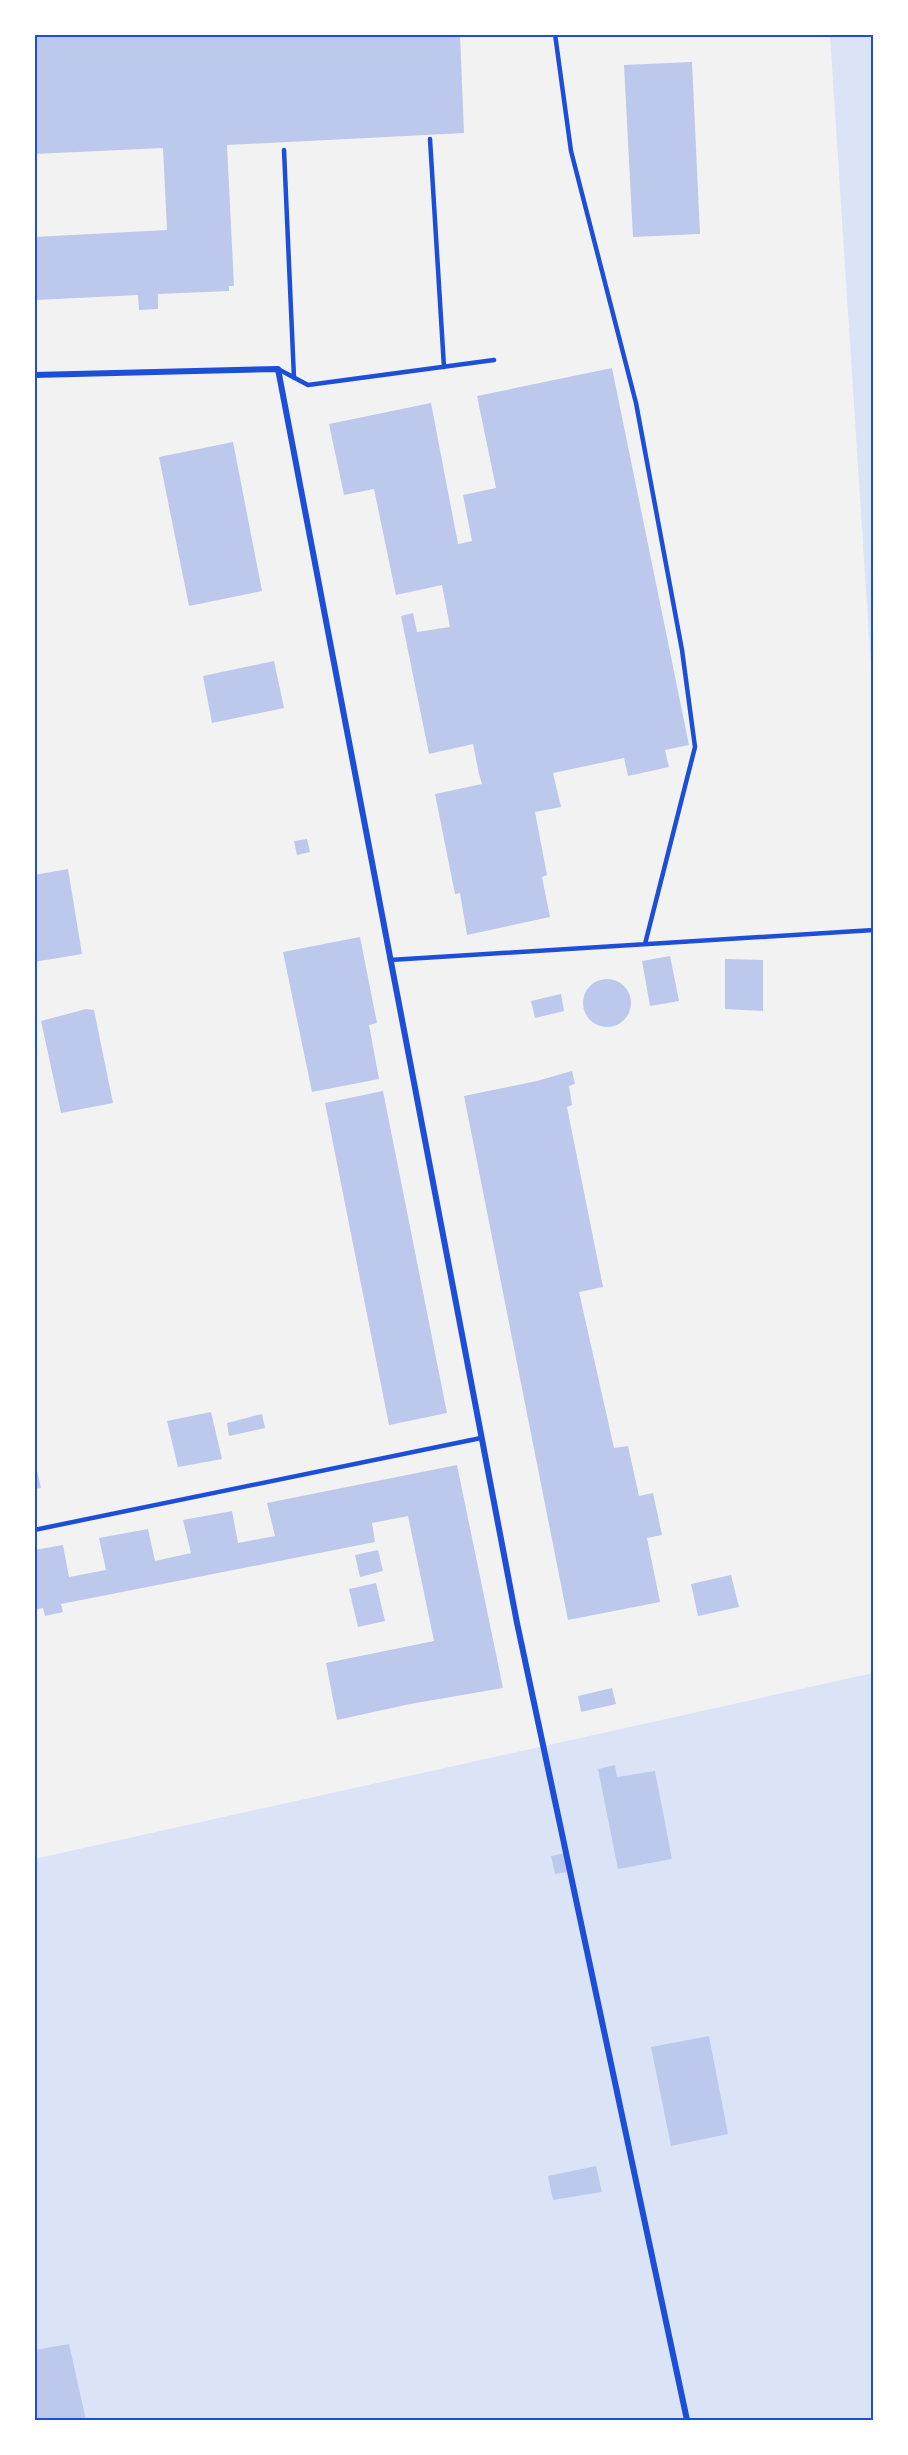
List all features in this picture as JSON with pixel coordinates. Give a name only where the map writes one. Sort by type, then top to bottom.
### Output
[{"type":"street","points":[[34,375],[278,369],[519,1634],[687,2421]]},
{"type":"lane","points":[[555,34],[571,151],[636,403],[682,650],[694,747],[645,945]]},
{"type":"lane","points":[[430,139],[444,366]]},
{"type":"lane","points":[[284,150],[294,378]]},
{"type":"lane","points":[[278,369],[308,385],[494,360]]},
{"type":"lane","points":[[390,960],[873,930]]},
{"type":"lane","points":[[34,1530],[481,1438]]},
{"type":"shaded area","points":[[830,35],[873,35],[873,698]]},
{"type":"shaded area","points":[[873,1673],[873,2420],[35,2420],[34,1859]]},
{"type":"building","points":[[34,34],[460,34],[464,133],[227,145],[234,286],[229,286],[229,291],[158,294],[158,309],[139,310],[138,295],[36,300],[34,237],[167,230],[163,148],[34,154]]},
{"type":"building","points":[[692,62],[700,234],[633,237],[624,65]]},
{"type":"building","points":[[612,368],[689,745],[665,750],[669,767],[628,776],[624,758],[553,773],[561,807],[535,812],[547,875],[542,877],[550,917],[467,935],[460,893],[455,894],[435,794],[482,784],[473,744],[429,754],[401,616],[413,613],[417,632],[450,627],[442,585],[396,595],[374,489],[344,495],[329,424],[431,403],[458,544],[472,541],[463,495],[496,488],[477,396]]},
{"type":"building","points":[[233,442],[262,591],[189,606],[159,457]]},
{"type":"building","points":[[274,661],[284,708],[212,723],[203,676]]},
{"type":"building","points":[[307,839],[310,852],[297,855],[294,841]]},
{"type":"building","points":[[68,869],[82,954],[34,962],[34,875]]},
{"type":"building","points":[[360,937],[377,1023],[369,1025],[379,1079],[312,1092],[283,952]]},
{"type":"building","points":[[670,956],[679,1001],[650,1006],[642,961]]},
{"type":"building","points":[[725,959],[763,960],[763,1011],[725,1009]]},
{"type":"building","points":[[602,979],[612,979],[624,986],[631,998],[631,1008],[624,1020],[612,1027],[602,1027],[587,1016],[583,1008],[583,998],[594,983]]},
{"type":"building","points":[[561,994],[564,1011],[535,1018],[531,1001]]},
{"type":"building","points":[[86,1009],[94,1010],[113,1103],[61,1113],[41,1021]]},
{"type":"building","points":[[572,1071],[575,1084],[569,1086],[572,1105],[567,1107],[603,1287],[579,1292],[614,1448],[628,1446],[639,1496],[653,1493],[662,1535],[647,1538],[660,1602],[568,1620],[464,1096],[537,1081]]},
{"type":"building","points":[[383,1091],[447,1413],[389,1425],[325,1103]]},
{"type":"building","points":[[211,1412],[222,1459],[178,1467],[167,1421]]},
{"type":"building","points":[[262,1414],[265,1428],[229,1436],[227,1423]]},
{"type":"building","points":[[34,1458],[41,1488],[34,1489]]},
{"type":"building","points":[[457,1465],[503,1688],[410,1704],[337,1720],[326,1663],[434,1641],[408,1516],[372,1523],[375,1542],[61,1604],[63,1612],[45,1616],[43,1608],[34,1610],[34,1550],[63,1545],[69,1577],[106,1570],[99,1538],[148,1529],[155,1561],[191,1553],[183,1520],[232,1511],[238,1543],[275,1536],[267,1503]]},
{"type":"building","points":[[378,1550],[383,1571],[360,1577],[355,1555]]},
{"type":"building","points":[[731,1575],[739,1607],[698,1616],[691,1584]]},
{"type":"building","points":[[376,1583],[385,1621],[358,1627],[349,1589]]},
{"type":"building","points":[[612,1688],[616,1704],[581,1712],[578,1696]]},
{"type":"building","points":[[615,1765],[617,1777],[655,1771],[672,1859],[618,1869],[598,1769]]},
{"type":"building","points":[[565,1853],[568,1872],[555,1874],[551,1856]]},
{"type":"building","points":[[709,2036],[728,2134],[671,2146],[651,2047]]},
{"type":"building","points":[[596,2166],[602,2192],[553,2200],[548,2176]]},
{"type":"building","points":[[69,2344],[86,2420],[34,2420],[34,2350]]}]
